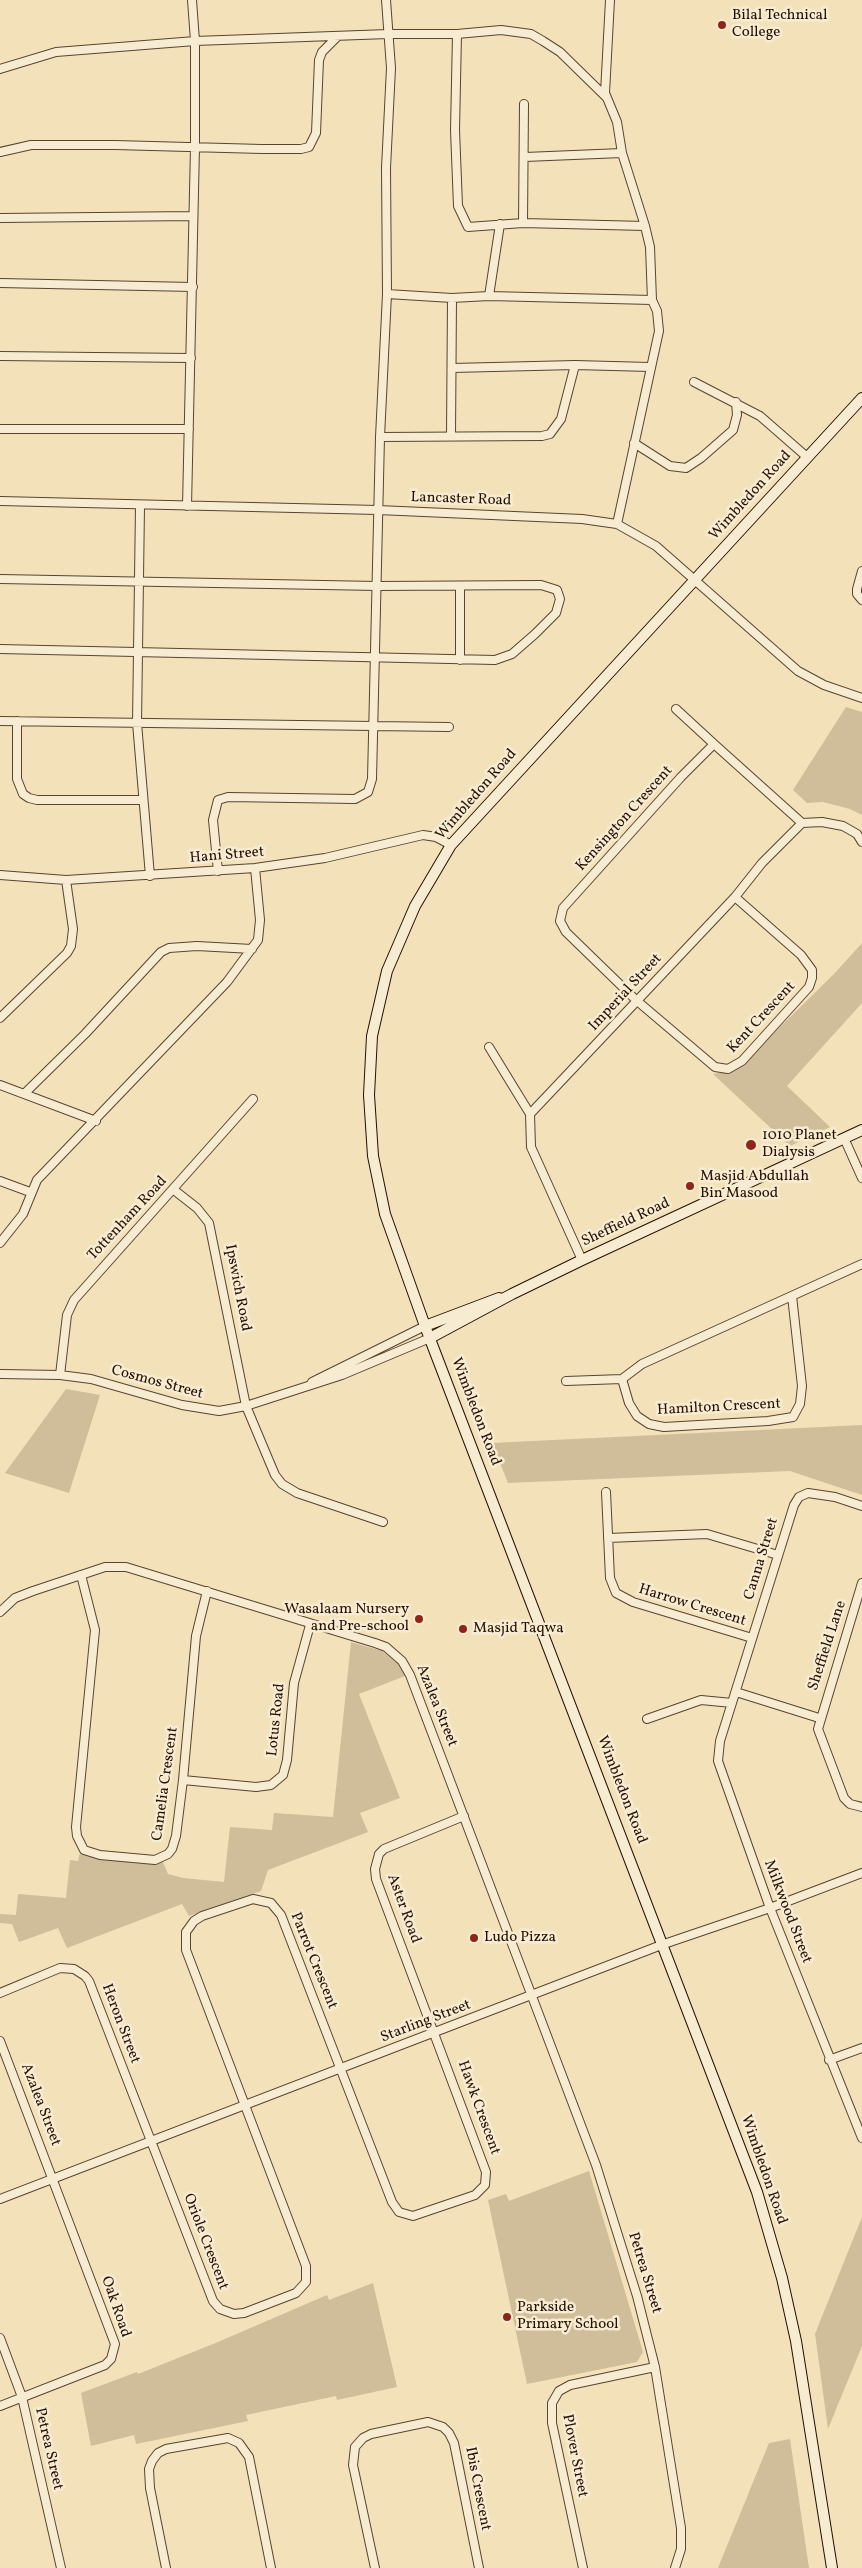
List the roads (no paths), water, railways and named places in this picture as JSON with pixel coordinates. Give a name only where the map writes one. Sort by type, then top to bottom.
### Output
[{"type":"street","points":[[187,506],[195,148],[195,42],[192,0]]},
{"type":"street","points":[[218,871],[213,820],[218,800],[228,797],[345,800],[363,797],[368,792],[372,779],[377,656],[380,437],[387,294],[386,168],[391,68],[386,0]]},
{"type":"street","points":[[606,97],[610,0]]},
{"type":"street","points":[[0,70],[56,52],[195,42],[388,34],[457,34],[501,30],[531,34],[560,52],[606,97],[617,122],[622,153],[650,247],[652,300],[659,331],[617,524]]},
{"type":"street","points":[[457,34],[455,130],[459,212],[468,227],[523,223],[645,226]]},
{"type":"street","points":[[0,152],[31,145],[301,149],[309,147],[316,133],[319,60],[322,52],[337,37]]},
{"type":"street","points":[[523,223],[524,104]]},
{"type":"street","points":[[525,157],[622,153]]},
{"type":"street","points":[[0,218],[193,216]]},
{"type":"street","points":[[489,296],[500,224]]},
{"type":"street","points":[[0,283],[193,287]]},
{"type":"street","points":[[387,294],[452,298],[489,296],[652,300]]},
{"type":"street","points":[[451,436],[452,298]]},
{"type":"street","points":[[0,356],[190,358]]},
{"type":"street","points":[[380,437],[542,436],[550,434],[561,419],[575,365]]},
{"type":"street","points":[[452,368],[575,365],[650,367]]},
{"type":"street","points":[[694,382],[736,402],[775,427],[807,457]]},
{"type":"street","name":"Wimbledon Road","points":[[832,2568],[796,2342],[782,2278],[757,2192],[664,1944],[425,1326],[385,1214],[379,1188],[370,1125],[370,1059],[378,1004],[393,956],[415,906],[451,845],[862,398]]},
{"type":"street","points":[[634,442],[670,466],[686,468],[697,462],[733,430],[737,415],[736,402]]},
{"type":"street","points":[[0,430],[189,429]]},
{"type":"street","name":"Lancaster Road","points":[[0,501],[140,506],[378,510],[582,519],[617,524],[656,546],[696,579],[798,671],[824,685],[862,698]]},
{"type":"street","points":[[140,506],[136,652],[137,722],[150,876]]},
{"type":"street","points":[[862,571],[857,589],[857,594],[862,600]]},
{"type":"street","points":[[0,579],[377,586],[541,585],[557,590],[560,599],[556,613],[512,654],[495,660],[377,656],[0,650]]},
{"type":"street","points":[[460,586],[460,660]]},
{"type":"street","points":[[676,709],[802,823],[822,822],[843,826],[856,834],[862,842]]},
{"type":"street","points":[[0,721],[137,722],[374,728],[449,727]]},
{"type":"street","points":[[16,722],[17,779],[23,794],[29,798],[37,800],[143,800]]},
{"type":"street","name":"Kensington Crescent","points":[[636,1000],[561,927],[560,915],[562,908],[674,784],[714,744]]},
{"type":"street","name":"Imperial Street","points":[[530,1114],[735,897],[762,863],[802,823]]},
{"type":"street","name":"Hani Street","points":[[0,875],[66,880],[255,868],[325,858],[423,835],[436,837],[451,845]]},
{"type":"street","points":[[0,1243],[23,1214],[30,1192],[40,1176],[96,1121],[226,982],[252,949],[258,940],[260,927],[255,868]]},
{"type":"street","points":[[0,1018],[67,953],[71,946],[73,929],[66,880]]},
{"type":"street","name":"Kent Crescent","points":[[636,1000],[715,1067],[728,1069],[742,1061],[809,987],[812,970],[801,955],[735,897]]},
{"type":"street","points":[[24,1094],[85,1034],[161,952],[169,948],[197,946],[252,949]]},
{"type":"street","points":[[490,1047],[530,1114],[531,1147],[582,1260]]},
{"type":"street","points":[[0,1085],[96,1121]]},
{"type":"street","name":"Tottenham Road","points":[[60,1375],[70,1307],[82,1290],[174,1190],[253,1099]]},
{"type":"street","name":"Sheffield Road","points":[[430,1338],[512,1294],[582,1260],[862,1130]]},
{"type":"street","points":[[844,1138],[862,1178]]},
{"type":"street","points":[[0,1181],[30,1192]]},
{"type":"street","name":"Ipswich Road","points":[[174,1190],[197,1208],[209,1223],[246,1406],[275,1475],[282,1484],[297,1493],[383,1522]]},
{"type":"street","points":[[566,1381],[622,1378],[642,1364],[862,1264]]},
{"type":"street","name":"Sheffield Road","points":[[425,1326],[512,1294]]},
{"type":"street","name":"Hamilton Crescent","points":[[622,1378],[629,1403],[637,1416],[649,1424],[664,1427],[768,1421],[793,1417],[800,1404],[802,1386],[792,1296]]},
{"type":"street","name":"Cosmos Street","points":[[304,1386],[425,1326]]},
{"type":"street","name":"Cosmos Street","points":[[0,1374],[60,1375],[90,1379],[209,1411],[246,1406],[342,1375],[430,1338]]},
{"type":"street","name":"Harrow Crescent","points":[[606,1492],[612,1588],[622,1598],[752,1638]]},
{"type":"street","name":"Canna Street","points":[[736,1692],[794,1505],[803,1494],[818,1494],[862,1506]]},
{"type":"street","points":[[608,1538],[707,1534],[778,1554]]},
{"type":"street","name":"Azalea Street","points":[[0,1612],[15,1598],[105,1567],[126,1566],[386,1647],[402,1661],[410,1675],[532,1996]]},
{"type":"street","name":"Camelia Crescent","points":[[80,1575],[95,1630],[76,1827],[79,1843],[84,1850],[144,1860],[163,1858],[172,1849],[176,1836],[196,1636],[207,1591]]},
{"type":"street","name":"Sheffield Lane","points":[[819,1718],[862,1583]]},
{"type":"street","name":"Lotus Road","points":[[183,1780],[256,1787],[271,1785],[283,1775],[287,1760],[294,1683],[310,1624]]},
{"type":"street","points":[[736,1692],[819,1718],[819,1737],[841,1792],[850,1804],[862,1807]]},
{"type":"street","name":"Milkwood Street","points":[[736,1692],[720,1741],[718,1761],[770,1908],[862,2138]]},
{"type":"street","points":[[647,1719],[701,1700],[732,1703]]},
{"type":"street","name":"Aster Road","points":[[436,2033],[376,1878],[375,1869],[379,1854],[384,1849],[464,1816]]},
{"type":"street","name":"Starling Street","points":[[0,2199],[664,1944],[770,1908],[862,1873]]},
{"type":"street","name":"Parrot Crescent","points":[[245,2105],[186,1950],[186,1932],[194,1921],[202,1916],[253,1899],[266,1900],[276,1908],[340,2069]]},
{"type":"street","name":"Heron Street","points":[[0,1993],[60,1968],[74,1969],[85,1976],[89,1981],[151,2141]]},
{"type":"street","name":"Petrea Street","points":[[532,1996],[596,2165],[637,2296],[655,2367],[682,2528],[681,2549],[675,2568]]},
{"type":"street","name":"Hawk Crescent","points":[[340,2069],[392,2202],[399,2212],[406,2215],[420,2215],[475,2195],[485,2184],[486,2172],[436,2033]]},
{"type":"street","name":"Azalea Street","points":[[0,2041],[54,2178]]},
{"type":"street","points":[[830,2060],[862,2048]]},
{"type":"street","name":"Oriole Crescent","points":[[151,2141],[212,2301],[220,2309],[234,2314],[244,2313],[288,2297],[296,2293],[306,2282],[306,2266],[245,2105]]},
{"type":"street","name":"Oak Road","points":[[0,2406],[105,2365],[111,2359],[114,2352],[113,2338],[54,2178]]},
{"type":"street","name":"Petrea Street","points":[[0,2338],[22,2398],[61,2568]]},
{"type":"street","name":"Plover Street","points":[[583,2568],[552,2422],[552,2403],[559,2391],[570,2385],[655,2367]]},
{"type":"street","name":"Ibis Crescent","points":[[375,2568],[353,2465],[355,2447],[363,2438],[370,2434],[428,2422],[443,2427],[449,2432],[454,2443],[479,2568]]},
{"type":"street","points":[[166,2568],[150,2488],[149,2469],[152,2461],[158,2453],[166,2449],[228,2438],[239,2443],[249,2457],[271,2568]]},
{"type":"place","name":"Bilal Technical College","points":[[722,25]]},
{"type":"place","name":"1010 Planet Dialysis","points":[[751,1145]]},
{"type":"place","name":"Masjid Abdullah Bin Masood","points":[[690,1186]]},
{"type":"place","name":"Wasalaam Nursery and Pre-school","points":[[419,1619]]},
{"type":"place","name":"Masjid Taqwa","points":[[463,1629]]},
{"type":"place","name":"Ludo Pizza","points":[[474,1938]]},
{"type":"place","name":"Parkside Primary School","points":[[507,2317]]}]
